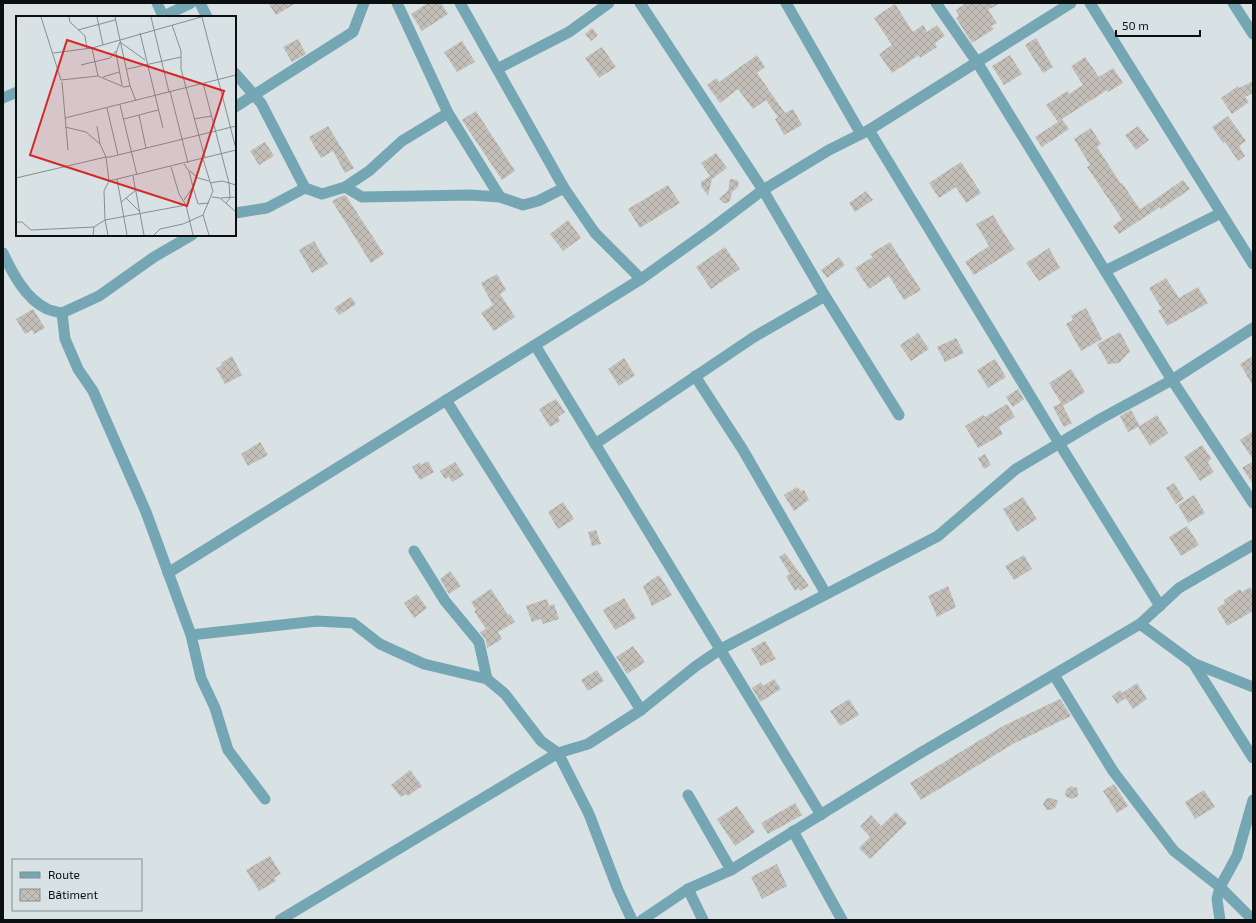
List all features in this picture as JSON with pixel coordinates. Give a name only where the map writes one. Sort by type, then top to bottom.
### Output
[{"type":"street","points":[[157,3],[163,16]]},
{"type":"street","points":[[165,16],[191,3]]},
{"type":"street","points":[[200,3],[206,16]]},
{"type":"street","points":[[236,106],[353,32],[364,3]]},
{"type":"street","points":[[397,3],[448,113],[500,197]]},
{"type":"street","points":[[460,3],[564,188],[595,233],[641,279]]},
{"type":"street","points":[[497,69],[569,32],[609,3]]},
{"type":"street","points":[[640,3],[763,190],[825,296],[899,415]]},
{"type":"street","points":[[786,3],[1160,606]]},
{"type":"street","points":[[936,3],[977,62],[1172,380],[1253,503]]},
{"type":"street","points":[[168,572],[641,279],[763,190],[829,150],[865,132],[1071,3]]},
{"type":"street","points":[[1090,3],[1253,264]]},
{"type":"street","points":[[1233,3],[1253,34]]},
{"type":"street","points":[[236,74],[261,103],[305,188],[322,194],[345,187],[369,171],[402,141],[448,113]]},
{"type":"street","points":[[3,98],[16,92]]},
{"type":"street","points":[[345,187],[362,197],[470,195],[500,197],[523,205],[538,201],[564,188]]},
{"type":"street","points":[[236,213],[267,208],[305,188]]},
{"type":"street","points":[[1105,271],[1221,213]]},
{"type":"street","points":[[3,253],[13,274],[26,293],[47,309],[62,313],[99,296],[154,257],[190,236]]},
{"type":"street","points":[[595,444],[754,338],[825,296]]},
{"type":"street","points":[[62,313],[65,339],[78,368],[93,391],[146,512],[191,635],[201,678],[215,708],[228,750],[265,800]]},
{"type":"street","points":[[280,920],[558,753],[588,744],[641,710],[696,666],[721,649],[938,536],[1016,469],[1059,443],[1172,380],[1253,328]]},
{"type":"street","points":[[535,345],[821,815]]},
{"type":"street","points":[[695,376],[743,450],[826,594]]},
{"type":"street","points":[[446,400],[641,710]]},
{"type":"street","points":[[642,920],[688,889],[731,870],[922,752],[1140,624],[1180,588],[1253,545]]},
{"type":"street","points":[[414,551],[445,601],[479,642],[487,679]]},
{"type":"street","points":[[191,635],[318,621],[353,623],[380,644],[424,664],[487,679],[505,694],[541,741],[558,753],[589,814],[618,890],[632,920]]},
{"type":"street","points":[[1140,624],[1193,663],[1253,686]]},
{"type":"street","points":[[1193,663],[1253,758]]},
{"type":"street","points":[[1054,675],[1113,771],[1174,851],[1220,887],[1250,919]]},
{"type":"street","points":[[688,795],[731,870]]},
{"type":"street","points":[[1220,920],[1217,899],[1220,887],[1237,856],[1253,800]]},
{"type":"street","points":[[793,831],[842,920]]},
{"type":"street","points":[[688,889],[703,920]]},
{"type":"building","points":[[268,3],[296,3],[276,15]]},
{"type":"building","points":[[428,3],[441,3],[448,14],[422,31],[411,14]]},
{"type":"building","points":[[966,3],[1000,3],[988,10],[997,23],[991,26],[994,29],[972,43],[956,18],[959,16],[956,10]]},
{"type":"building","points":[[895,4],[913,32],[923,25],[927,32],[937,25],[945,36],[935,43],[937,47],[920,58],[919,55],[892,73],[879,54],[892,45],[874,18]]},
{"type":"building","points":[[592,28],[598,35],[591,41],[585,34]]},
{"type":"building","points":[[1036,38],[1053,67],[1043,73],[1025,45]]},
{"type":"building","points":[[298,39],[306,54],[292,62],[283,47]]},
{"type":"building","points":[[462,41],[475,62],[457,72],[444,52]]},
{"type":"building","points":[[602,47],[616,67],[599,78],[585,58]]},
{"type":"building","points":[[757,55],[765,67],[757,73],[785,113],[793,109],[802,125],[784,135],[775,119],[778,117],[766,100],[753,109],[738,89],[720,103],[707,85],[716,78],[719,82]]},
{"type":"building","points":[[1010,55],[1022,74],[1004,85],[992,66]]},
{"type":"building","points":[[1085,57],[1099,77],[1113,68],[1123,83],[1108,92],[1107,90],[1062,119],[1069,129],[1042,147],[1035,137],[1058,122],[1046,105],[1067,91],[1069,94],[1083,85],[1071,66]]},
{"type":"building","points":[[1253,81],[1253,93],[1245,97],[1249,102],[1232,114],[1221,98],[1238,86],[1239,88]]},
{"type":"building","points":[[476,111],[515,171],[502,180],[462,120]]},
{"type":"building","points":[[1228,116],[1246,141],[1239,146],[1245,156],[1238,161],[1225,142],[1223,143],[1212,127]]},
{"type":"building","points":[[328,126],[354,168],[345,173],[333,151],[321,158],[309,137]]},
{"type":"building","points":[[1138,126],[1149,140],[1136,150],[1125,135]]},
{"type":"building","points":[[1091,128],[1101,144],[1097,147],[1121,184],[1122,183],[1139,208],[1141,209],[1183,180],[1190,189],[1161,209],[1160,207],[1119,234],[1113,226],[1122,219],[1087,167],[1090,165],[1074,139]]},
{"type":"building","points":[[265,142],[274,156],[259,165],[250,151]]},
{"type":"building","points":[[716,153],[727,168],[712,179],[708,196],[701,186],[701,182],[710,176],[701,163]]},
{"type":"building","points":[[961,162],[981,193],[966,203],[956,187],[939,198],[929,183]]},
{"type":"building","points":[[730,179],[737,180],[739,183],[738,187],[732,192],[730,201],[723,203],[719,198],[728,191]]},
{"type":"building","points":[[668,185],[680,203],[640,228],[628,209]]},
{"type":"building","points":[[866,191],[873,200],[855,212],[849,203]]},
{"type":"building","points":[[344,195],[384,254],[371,263],[332,201]]},
{"type":"building","points":[[993,215],[1015,249],[974,275],[965,262],[989,246],[976,224]]},
{"type":"building","points":[[568,220],[581,238],[563,251],[550,234]]},
{"type":"building","points":[[314,241],[328,264],[312,273],[299,250]]},
{"type":"building","points":[[890,242],[921,290],[904,300],[889,276],[869,289],[855,268],[873,257],[870,254]]},
{"type":"building","points":[[725,247],[740,269],[711,289],[696,267]]},
{"type":"building","points":[[1049,248],[1060,268],[1039,281],[1026,263]]},
{"type":"building","points":[[839,257],[845,265],[827,278],[821,270]]},
{"type":"building","points":[[497,274],[506,290],[500,294],[515,317],[494,331],[481,313],[493,305],[481,283]]},
{"type":"building","points":[[1166,278],[1179,298],[1198,287],[1208,303],[1167,326],[1158,310],[1162,309],[1149,288]]},
{"type":"building","points":[[351,297],[356,304],[339,315],[334,308]]},
{"type":"building","points":[[1086,308],[1102,339],[1081,351],[1066,324],[1073,320],[1071,316]]},
{"type":"building","points":[[33,309],[45,328],[34,334],[32,330],[25,334],[16,319]]},
{"type":"building","points":[[1120,332],[1130,351],[1119,363],[1108,364],[1097,344]]},
{"type":"building","points":[[918,333],[929,349],[911,361],[900,345]]},
{"type":"building","points":[[956,338],[964,353],[945,362],[937,347]]},
{"type":"building","points":[[232,356],[242,375],[225,384],[216,368]]},
{"type":"building","points":[[1253,356],[1253,386],[1240,364]]},
{"type":"building","points":[[624,358],[635,375],[619,386],[608,369]]},
{"type":"building","points":[[995,359],[1006,377],[988,388],[977,370]]},
{"type":"building","points":[[1071,369],[1085,392],[1063,406],[1072,423],[1064,427],[1053,407],[1061,403],[1049,383]]},
{"type":"building","points":[[1018,389],[1024,399],[1013,407],[1006,397]]},
{"type":"building","points":[[556,399],[565,412],[558,417],[560,421],[550,427],[539,409]]},
{"type":"building","points":[[1007,404],[1015,417],[999,427],[1003,434],[978,448],[965,426],[983,415],[985,417]]},
{"type":"building","points":[[1131,410],[1140,426],[1157,415],[1168,433],[1150,446],[1138,427],[1128,432],[1120,416]]},
{"type":"building","points":[[1253,431],[1253,460],[1240,440]]},
{"type":"building","points":[[260,442],[268,455],[248,466],[241,454]]},
{"type":"building","points":[[1202,445],[1211,458],[1208,463],[1214,472],[1200,481],[1184,457]]},
{"type":"building","points":[[985,454],[991,465],[984,469],[978,458]]},
{"type":"building","points":[[428,461],[434,472],[420,480],[412,467],[420,462],[421,465]]},
{"type":"building","points":[[1253,461],[1253,484],[1242,468]]},
{"type":"building","points":[[455,462],[464,475],[452,482],[449,477],[445,479],[440,471]]},
{"type":"building","points":[[1174,483],[1184,499],[1176,504],[1166,488]]},
{"type":"building","points":[[797,487],[801,491],[804,490],[809,500],[794,511],[784,495]]},
{"type":"building","points":[[1194,495],[1205,513],[1188,523],[1178,505]]},
{"type":"building","points":[[1023,497],[1037,519],[1017,532],[1003,509]]},
{"type":"building","points":[[563,502],[574,519],[558,529],[548,512]]},
{"type":"building","points":[[1187,526],[1199,545],[1181,556],[1169,537]]},
{"type":"building","points":[[596,530],[601,544],[592,546],[588,532]]},
{"type":"building","points":[[785,553],[809,586],[800,591],[798,588],[795,591],[786,576],[790,574],[779,557]]},
{"type":"building","points":[[1024,555],[1032,569],[1014,580],[1005,566]]},
{"type":"building","points":[[450,571],[461,586],[449,594],[440,579]]},
{"type":"building","points":[[659,575],[672,595],[652,606],[643,586]]},
{"type":"building","points":[[948,586],[956,607],[937,617],[928,596]]},
{"type":"building","points":[[1250,587],[1253,592],[1253,611],[1227,626],[1217,608],[1225,603],[1224,600],[1240,589],[1242,592]]},
{"type":"building","points":[[491,589],[508,615],[510,614],[515,622],[498,632],[502,639],[487,648],[486,640],[480,632],[486,629],[474,611],[476,610],[471,602]]},
{"type":"building","points":[[417,594],[427,608],[414,618],[404,603]]},
{"type":"building","points":[[624,598],[636,618],[615,630],[603,610]]},
{"type":"building","points":[[547,599],[549,606],[554,604],[559,619],[543,624],[541,619],[532,622],[526,606]]},
{"type":"building","points":[[765,641],[776,659],[761,666],[751,649]]},
{"type":"building","points":[[633,646],[645,662],[627,674],[616,657]]},
{"type":"building","points":[[597,670],[604,681],[588,691],[581,680]]},
{"type":"building","points":[[774,679],[781,689],[760,702],[752,688],[761,682],[763,686]]},
{"type":"building","points":[[1137,683],[1147,699],[1133,709],[1122,693]]},
{"type":"building","points":[[1120,690],[1126,698],[1117,704],[1112,696]]},
{"type":"building","points":[[849,699],[859,715],[840,726],[830,711]]},
{"type":"building","points":[[1060,699],[1071,716],[1013,744],[921,800],[910,783],[1003,726]]},
{"type":"building","points":[[410,770],[422,786],[408,796],[406,794],[401,797],[391,785]]},
{"type":"building","points":[[1114,784],[1128,806],[1117,813],[1103,791]]},
{"type":"building","points":[[1071,786],[1077,788],[1078,792],[1078,796],[1072,799],[1065,796],[1066,790]]},
{"type":"building","points":[[1204,790],[1215,807],[1195,819],[1185,802]]},
{"type":"building","points":[[1048,798],[1058,801],[1055,808],[1051,810],[1047,810],[1043,805],[1045,800]]},
{"type":"building","points":[[795,803],[802,815],[768,834],[761,823]]},
{"type":"building","points":[[737,806],[755,832],[735,846],[717,819]]},
{"type":"building","points":[[896,812],[907,823],[870,859],[859,848],[870,837],[860,826],[871,815],[881,826]]},
{"type":"building","points":[[270,856],[281,874],[274,878],[276,881],[259,891],[246,870]]},
{"type":"building","points":[[777,864],[787,886],[762,899],[751,877]]}]
